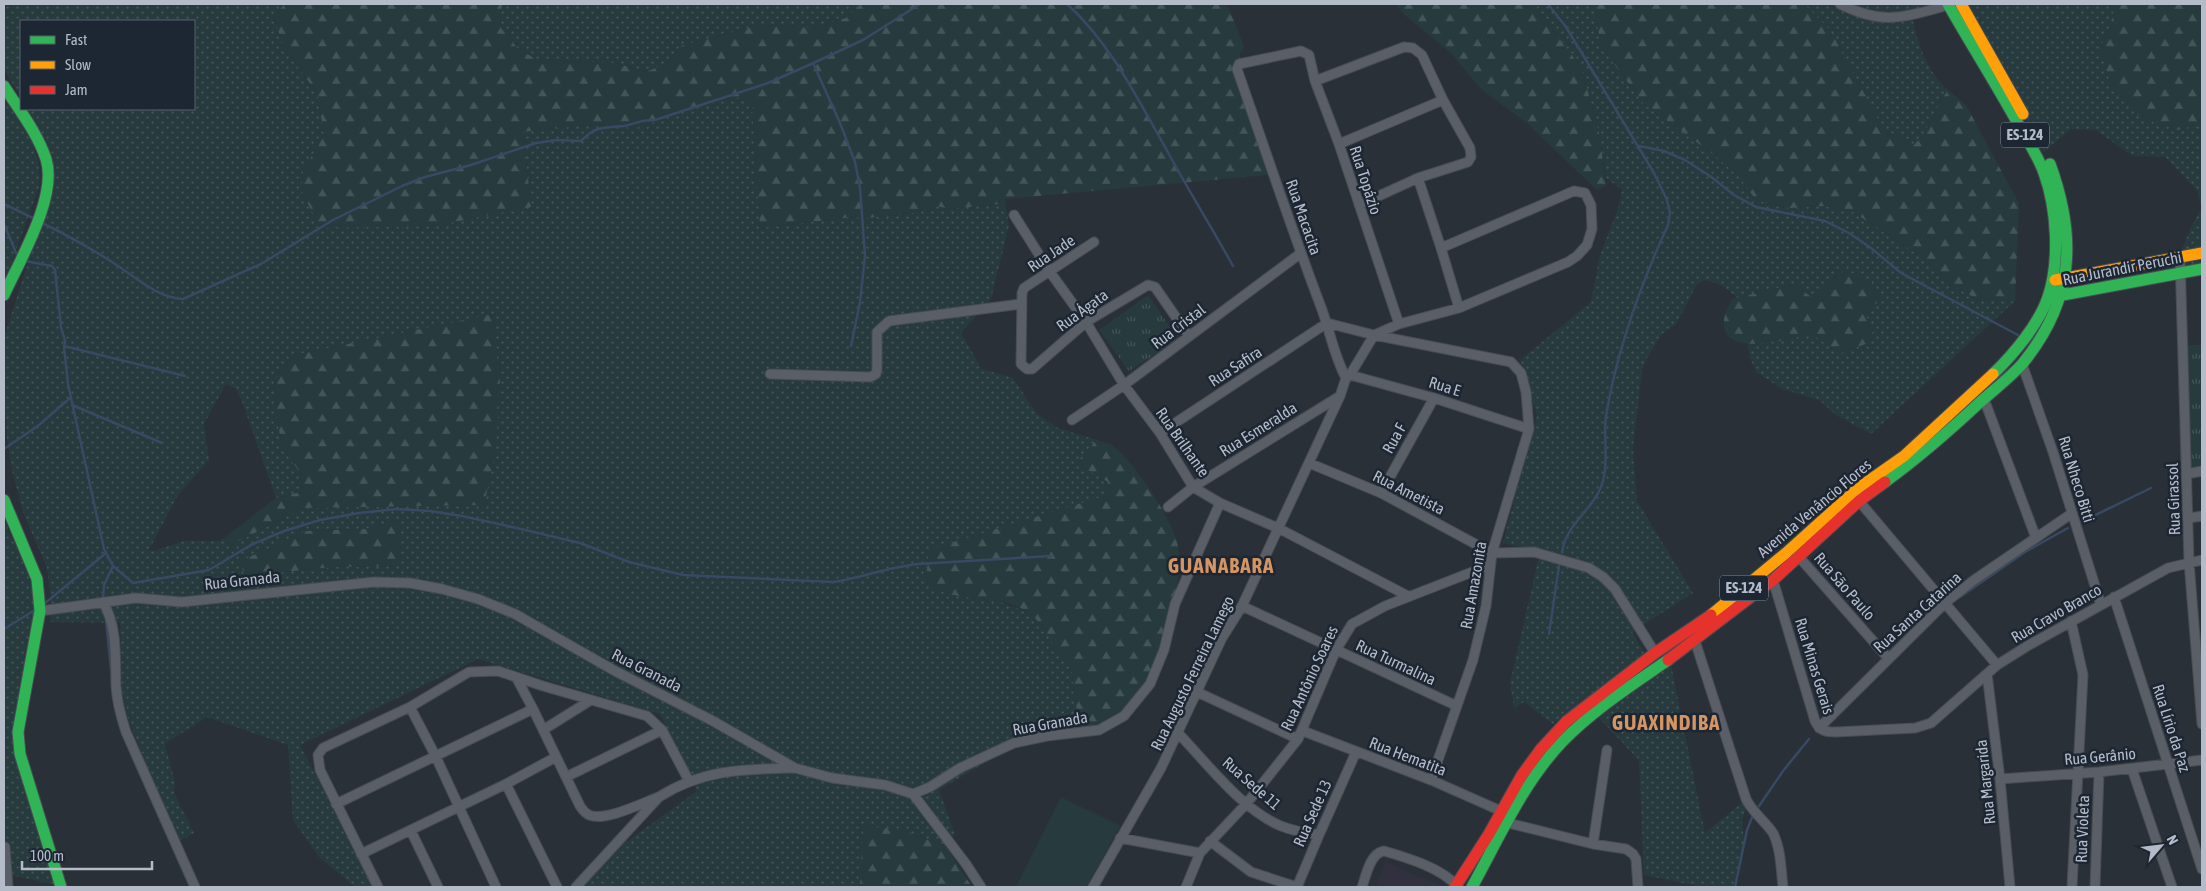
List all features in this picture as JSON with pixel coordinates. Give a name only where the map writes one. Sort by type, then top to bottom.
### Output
[{"type":"main road","name":"ES-124","points":[[1948,4],[2044,172],[2052,202],[2056,252],[2048,297]]},
{"type":"main road","name":"ES-124","points":[[1961,4],[2050,166],[2060,192],[2067,230],[2068,257],[2066,279],[2061,296]]},
{"type":"main road","points":[[4,86],[28,122],[49,170],[49,185],[41,212],[4,295]]},
{"type":"main road","name":"Rua Jurandir Peruchi","points":[[2051,281],[2202,253]]},
{"type":"main road","name":"Rua Jurandir Peruchi","points":[[2048,297],[2202,269]]},
{"type":"main road","name":"Avenida Venâncio Flores","points":[[1472,887],[1530,784],[1544,762],[1563,741],[1605,704],[1695,641],[1773,580],[1859,501],[1912,464],[2022,364],[2046,329],[2061,296]]},
{"type":"main road","name":"Avenida Venâncio Flores","points":[[1457,886],[1474,860],[1522,775],[1541,749],[1567,721],[1655,653],[1705,620],[1786,553],[1857,489],[1914,447],[2016,350],[2032,327],[2048,297]]},
{"type":"main road","points":[[4,500],[37,579],[40,611],[18,732],[20,754],[61,887]]},
{"type":"street","points":[[1840,4],[1864,15],[1880,18],[1906,16],[1948,4]]},
{"type":"street","points":[[1315,81],[1404,47],[1413,48],[1422,55],[1443,100],[1466,137],[1470,148],[1468,162],[1418,178],[1359,205]]},
{"type":"street","name":"Rua Topázio","points":[[1239,64],[1301,51],[1309,55],[1315,81],[1339,144],[1399,324]]},
{"type":"street","name":"Rua Macacita","points":[[1239,64],[1237,69],[1327,323],[1338,363],[1348,377]]},
{"type":"street","points":[[1339,144],[1443,100]]},
{"type":"street","points":[[1418,178],[1442,248],[1459,308]]},
{"type":"street","points":[[1327,323],[1374,335],[1399,324],[1459,308],[1568,262],[1577,256],[1587,245],[1593,220],[1591,205],[1585,193],[1574,191],[1442,248]]},
{"type":"street","name":"Rua Brilhante","points":[[1014,215],[1050,272],[1086,322],[1124,386],[1160,434],[1193,487],[1220,503],[1278,528],[1408,596]]},
{"type":"street","name":"Rua Jade","points":[[1022,304],[1024,288],[1094,242]]},
{"type":"street","name":"Rua Cristal","points":[[1072,420],[1124,386],[1301,254]]},
{"type":"street","name":"Rua Girassol","points":[[2180,257],[2190,562],[2202,724]]},
{"type":"street","name":"Rua Ágata","points":[[1022,304],[1021,364],[1032,369],[1086,322],[1148,285],[1154,287],[1189,336]]},
{"type":"street","points":[[770,374],[870,377],[876,374],[877,369],[877,332],[889,322],[1022,304]]},
{"type":"street","name":"Rua Safira","points":[[1160,434],[1327,323]]},
{"type":"street","name":"Rua Amazonita","points":[[1374,335],[1512,362],[1521,373],[1526,392],[1529,430],[1492,553],[1486,606],[1480,636],[1466,684],[1431,780]]},
{"type":"street","name":"Rua Augusto Ferreira Lamego","points":[[1093,887],[1162,768],[1222,638],[1242,606],[1348,377],[1374,335]]},
{"type":"street","name":"Rua Nheco Bitti","points":[[2022,364],[2053,452],[2101,605]]},
{"type":"street","name":"Rua E","points":[[1348,377],[1434,398],[1529,430]]},
{"type":"street","name":"Rua Esmeralda","points":[[1168,508],[1193,487],[1340,396]]},
{"type":"street","name":"Rua F","points":[[1381,493],[1434,398]]},
{"type":"street","points":[[1984,399],[2036,538]]},
{"type":"street","name":"Rua Ametista","points":[[1309,463],[1381,493],[1492,553]]},
{"type":"street","points":[[2187,474],[2202,471]]},
{"type":"street","points":[[1859,501],[1997,665]]},
{"type":"street","name":"Rua Granada","points":[[40,611],[136,598],[182,602],[374,582],[410,583],[442,589],[478,598],[516,614],[615,672],[713,721],[795,768],[832,778],[885,785],[913,794],[930,787],[960,768],[1014,743],[1048,736],[1098,730],[1124,716],[1150,684],[1164,650],[1175,604],[1220,503]]},
{"type":"street","name":"Rua Santa Catarina","points":[[1819,728],[1945,603],[2071,514]]},
{"type":"street","points":[[2189,518],[2202,516]]},
{"type":"street","points":[[1492,553],[1534,552],[1576,564],[1603,577],[1615,589],[1629,609],[1655,653]]},
{"type":"street","name":"Rua São Paulo","points":[[1799,557],[1888,658]]},
{"type":"street","name":"Rua Cravo Branco","points":[[1940,716],[1997,665],[2071,620],[2168,568],[2202,560]]},
{"type":"street","name":"Rua Antônio Soares","points":[[1186,887],[1200,853],[1247,803],[1301,735],[1336,650],[1355,621],[1408,596],[1490,565]]},
{"type":"street","name":"Rua Minas Gerais","points":[[1773,580],[1809,702],[1819,728],[1825,732],[1915,728],[1931,723],[1940,716]]},
{"type":"street","name":"Rua Lírio da Paz","points":[[2114,597],[2202,869]]},
{"type":"street","points":[[103,602],[110,616],[115,636],[118,707],[126,732],[195,887]]},
{"type":"street","name":"Rua Turmalina","points":[[1242,606],[1457,706]]},
{"type":"street","name":"Rua Violeta","points":[[2071,620],[2083,675],[2072,887]]},
{"type":"street","points":[[1695,641],[1746,799],[1772,833],[1778,845],[1783,887]]},
{"type":"street","points":[[378,887],[336,804],[318,762],[320,751],[410,707],[469,672],[498,671],[591,700],[640,712],[652,719],[662,730],[689,781]]},
{"type":"street","name":"Rua Margarida","points":[[1987,674],[2000,779],[2010,887]]},
{"type":"street","points":[[516,677],[580,806],[589,815],[604,816],[659,797],[689,781],[717,772],[744,769],[795,768]]},
{"type":"street","name":"Rua Hematita","points":[[1197,692],[1301,735],[1356,752],[1431,780],[1501,811]]},
{"type":"street","points":[[543,730],[591,700]]},
{"type":"street","points":[[410,707],[435,755],[496,887]]},
{"type":"street","points":[[336,804],[533,709]]},
{"type":"street","points":[[566,777],[662,730]]},
{"type":"street","name":"Rua Sede 11","points":[[1178,732],[1247,803],[1268,819],[1281,826],[1300,832],[1319,835]]},
{"type":"street","points":[[1593,844],[1607,750]]},
{"type":"street","name":"Rua Sede 13","points":[[1297,887],[1356,752]]},
{"type":"street","points":[[361,854],[506,784],[556,757]]},
{"type":"street","name":"Rua Gerânio","points":[[2000,779],[2132,769],[2202,760]]},
{"type":"street","points":[[2132,769],[2172,887]]},
{"type":"street","name":"Rua Violeta","points":[[2095,887],[2099,772]]},
{"type":"street","points":[[506,784],[557,887]]},
{"type":"street","points":[[913,794],[982,887]]},
{"type":"street","points":[[576,887],[659,797]]},
{"type":"street","points":[[1508,823],[1593,844],[1626,849],[1636,859],[1638,887]]},
{"type":"street","points":[[411,830],[438,887]]},
{"type":"street","points":[[1120,838],[1200,853]]},
{"type":"street","points":[[1210,841],[1251,872],[1297,887]]},
{"type":"street","points":[[5,847],[8,887]]},
{"type":"street","points":[[1362,887],[1373,858],[1379,851],[1384,851],[1426,866],[1457,886]]},
{"type":"shaded area","points":[[1385,862],[1442,886],[1442,887],[1376,887]]},
{"type":"green space","points":[[4,4],[284,4],[274,18],[284,48],[317,93],[324,134],[303,172],[302,192],[531,207],[523,132],[597,124],[644,129],[662,115],[744,96],[752,105],[760,228],[852,217],[866,218],[908,214],[937,206],[949,209],[999,204],[1006,208],[1009,226],[991,299],[961,333],[982,369],[1013,378],[1037,414],[1058,428],[1097,440],[1077,463],[1108,482],[1104,497],[929,553],[926,578],[939,590],[998,601],[1028,612],[1042,625],[1072,670],[1074,699],[1083,732],[1020,742],[939,790],[955,834],[945,845],[902,830],[860,876],[860,887],[583,887],[622,845],[697,791],[660,714],[478,659],[300,745],[374,887],[355,887],[319,857],[293,820],[288,745],[207,717],[165,744],[175,782],[174,793],[194,833],[178,842],[128,719],[122,691],[120,623],[50,622],[51,600],[47,568],[23,512],[12,471],[7,439],[4,342],[51,191],[48,147],[28,110],[195,110],[195,20],[20,20],[20,96],[4,69]],"holes":[[[493,315],[484,505],[303,508],[231,545],[223,539],[218,541],[184,541],[154,551],[149,550],[178,495],[209,460],[204,424],[226,384],[236,389],[241,399],[276,498],[301,492],[300,472],[283,448],[275,401],[277,377],[295,355]],[[398,520],[399,566],[333,567],[244,576],[305,531],[366,529]]]},
{"type":"green space","points":[[284,4],[502,4],[500,27],[519,50],[539,60],[616,63],[645,72],[667,64],[680,46],[761,25],[814,28],[846,18],[861,4],[1227,4],[1244,46],[1240,54],[1240,68],[1277,174],[1005,199],[1006,208],[999,204],[949,209],[937,206],[908,214],[866,218],[852,217],[760,228],[752,105],[744,96],[662,115],[644,129],[597,124],[523,132],[531,207],[434,226],[320,228],[302,192],[303,172],[324,134],[317,93],[284,48],[274,18]]},
{"type":"green space","points":[[502,4],[861,4],[846,18],[814,28],[761,25],[680,46],[667,64],[645,72],[616,63],[539,60],[519,50],[500,27]]},
{"type":"green space","points":[[1395,4],[1534,4],[1582,69],[1600,137],[1606,186],[1597,190],[1528,124],[1481,89],[1451,53],[1406,16]]},
{"type":"green space","points":[[1534,4],[1598,4],[1596,17],[1601,46],[1643,103],[1717,157],[1740,178],[1756,200],[1790,208],[1826,206],[1853,212],[1925,259],[1950,284],[1979,300],[2015,301],[1871,434],[1836,415],[1819,400],[1782,389],[1756,372],[1750,358],[1748,344],[1812,334],[1876,340],[1866,315],[1871,306],[1883,300],[1836,275],[1824,290],[1811,298],[1795,284],[1737,298],[1726,288],[1714,282],[1704,280],[1696,286],[1676,324],[1662,334],[1642,370],[1633,448],[1637,501],[1693,593],[1632,632],[1645,654],[1553,724],[1524,702],[1514,708],[1510,683],[1540,552],[1503,543],[1537,415],[1520,360],[1591,302],[1600,255],[1618,209],[1622,190],[1606,178],[1600,137],[1582,69]]},
{"type":"green space","points":[[1598,4],[1800,4],[1807,7],[1830,30],[1885,132],[1906,137],[1908,144],[1914,145],[1920,139],[1948,90],[1966,105],[2019,204],[2015,301],[1979,300],[1950,284],[1925,259],[1853,212],[1826,206],[1790,208],[1756,200],[1740,178],[1717,157],[1643,103],[1601,46],[1596,17]]},
{"type":"green space","points":[[1800,4],[1945,4],[1912,17],[1924,57],[1934,75],[1948,90],[1924,133],[1914,145],[1908,144],[1905,137],[1885,132],[1863,94]]},
{"type":"green space","points":[[1962,4],[2115,4],[2109,32],[2100,47],[2178,130],[2202,123],[2202,208],[2197,190],[2165,157],[2132,156],[2096,130],[2071,129],[2044,152]]},
{"type":"green space","points":[[2115,4],[2202,4],[2202,123],[2178,130],[2141,118],[2112,90],[2100,47],[2109,32]]},
{"type":"green space","points":[[4,93],[24,126],[35,149],[40,174],[39,187],[4,284]]},
{"type":"green space","points":[[2202,208],[2202,265],[2173,271],[2192,225]]},
{"type":"green space","points":[[1844,271],[1868,280],[1876,287],[1883,300],[1871,306],[1866,315],[1876,340],[1839,354],[1812,334],[1759,344],[1734,340],[1726,333],[1724,318],[1732,299],[1795,284],[1811,297]]},
{"type":"green space","points":[[1148,295],[1178,339],[1129,371],[1099,330]]},
{"type":"green space","points":[[493,314],[500,381],[496,450],[484,505],[303,508],[231,545],[223,539],[276,498],[301,492],[301,477],[298,469],[283,447],[281,440],[275,392],[277,377],[295,355]]},
{"type":"green space","points":[[2188,345],[2202,345],[2202,470],[2191,472]]},
{"type":"green space","points":[[1097,440],[1112,446],[1123,455],[1142,478],[1161,507],[1175,535],[1179,561],[1173,605],[1167,630],[1152,678],[1143,697],[1135,710],[1125,717],[1102,727],[1083,732],[1074,699],[1072,670],[1036,619],[1019,607],[997,601],[962,597],[940,591],[926,579],[929,552],[934,548],[1104,496],[1108,482],[1076,463]]},
{"type":"green space","points":[[4,515],[9,532],[25,563],[37,600],[17,719],[58,885],[4,874]]},
{"type":"green space","points":[[398,519],[400,566],[333,567],[244,576],[241,561],[305,531],[366,529]]},
{"type":"green space","points":[[1671,665],[1705,833],[1749,797],[1742,821],[1744,842],[1734,887],[1702,887],[1644,875],[1639,760],[1598,717]]},
{"type":"green space","points":[[1061,797],[1120,826],[1087,887],[1016,887]]},
{"type":"green space","points":[[863,826],[902,830],[945,845],[972,887],[860,887]]},
{"type":"waterway","points":[[42,223],[101,255],[154,290],[173,298],[183,299],[261,264],[333,220],[402,186],[425,177],[471,165],[536,143],[557,140],[581,141],[592,132],[601,128],[655,120],[768,83],[863,40],[920,4]]},
{"type":"waterway","points":[[1067,4],[1097,36],[1122,71],[1233,266]]},
{"type":"waterway","points":[[1548,4],[1566,27],[1654,173],[1667,200],[1670,213],[1668,225],[1639,295],[1616,367],[1606,416],[1606,465],[1603,481],[1594,499],[1569,532],[1562,552]]},
{"type":"waterway","points":[[813,63],[855,162],[860,188],[865,256],[860,302],[851,346]]},
{"type":"waterway","points":[[1639,146],[1664,151],[1685,160],[1710,176],[1734,195],[1756,207],[1825,221],[1849,233],[1871,248],[1901,273],[2018,335]]},
{"type":"waterway","points":[[4,204],[35,219]]},
{"type":"waterway","points":[[4,224],[17,255]]},
{"type":"waterway","points":[[25,261],[52,266],[55,270],[61,327],[65,341],[68,384],[104,549],[113,566],[133,583],[209,570],[251,545],[284,531],[320,520],[397,509],[430,511],[462,516],[521,529],[580,543],[629,562],[683,575],[834,582],[918,564],[1051,556]]},
{"type":"waterway","points":[[64,346],[185,376]]},
{"type":"waterway","points":[[4,449],[39,425],[70,398]]},
{"type":"waterway","points":[[72,405],[162,443]]},
{"type":"waterway","points":[[2081,522],[2151,488]]},
{"type":"waterway","points":[[1960,597],[2025,552],[2068,528]]},
{"type":"waterway","points":[[44,604],[106,553]]},
{"type":"waterway","points":[[103,600],[104,585],[113,566]]},
{"type":"waterway","points":[[1549,634],[1559,566]]},
{"type":"waterway","points":[[4,629],[35,610]]},
{"type":"waterway","points":[[106,620],[111,669]]},
{"type":"waterway","points":[[1759,806],[1783,771],[1809,739]]},
{"type":"waterway","points":[[131,754],[189,884]]},
{"type":"waterway","points":[[1735,887],[1747,830],[1753,815]]},
{"type":"traffic: fast","points":[[1948,4],[2034,151],[2044,173],[2054,219],[2054,268],[2048,297],[2038,318],[2025,338],[1993,374]]},
{"type":"traffic: fast","points":[[4,86],[38,140],[46,159],[48,174],[47,191],[36,228],[4,295]]},
{"type":"traffic: fast","points":[[1885,482],[1933,444],[2018,369],[2040,339],[2053,316],[2066,268],[2067,243],[2059,191],[2050,164]]},
{"type":"traffic: fast","points":[[2052,297],[2202,269]]},
{"type":"traffic: fast","points":[[4,500],[37,579],[40,611],[18,732],[20,754],[61,887]]},
{"type":"traffic: fast","points":[[1472,887],[1524,793],[1548,758],[1587,719],[1613,698],[1668,660]]},
{"type":"traffic: slow","points":[[1961,4],[2023,114]]},
{"type":"traffic: slow","points":[[2055,280],[2202,253]]},
{"type":"traffic: slow","points":[[1711,615],[1786,553],[1857,489],[1904,456],[1993,374]]},
{"type":"traffic: jam","points":[[1668,660],[1773,580],[1859,501],[1885,482]]},
{"type":"traffic: jam","points":[[1455,887],[1489,834],[1522,775],[1541,749],[1567,721],[1655,653],[1711,615]]},
{"type":"district","name":"GUANABARA","points":[[1221,566]]},
{"type":"district","name":"GUAXINDIBA","points":[[1666,723]]}]
